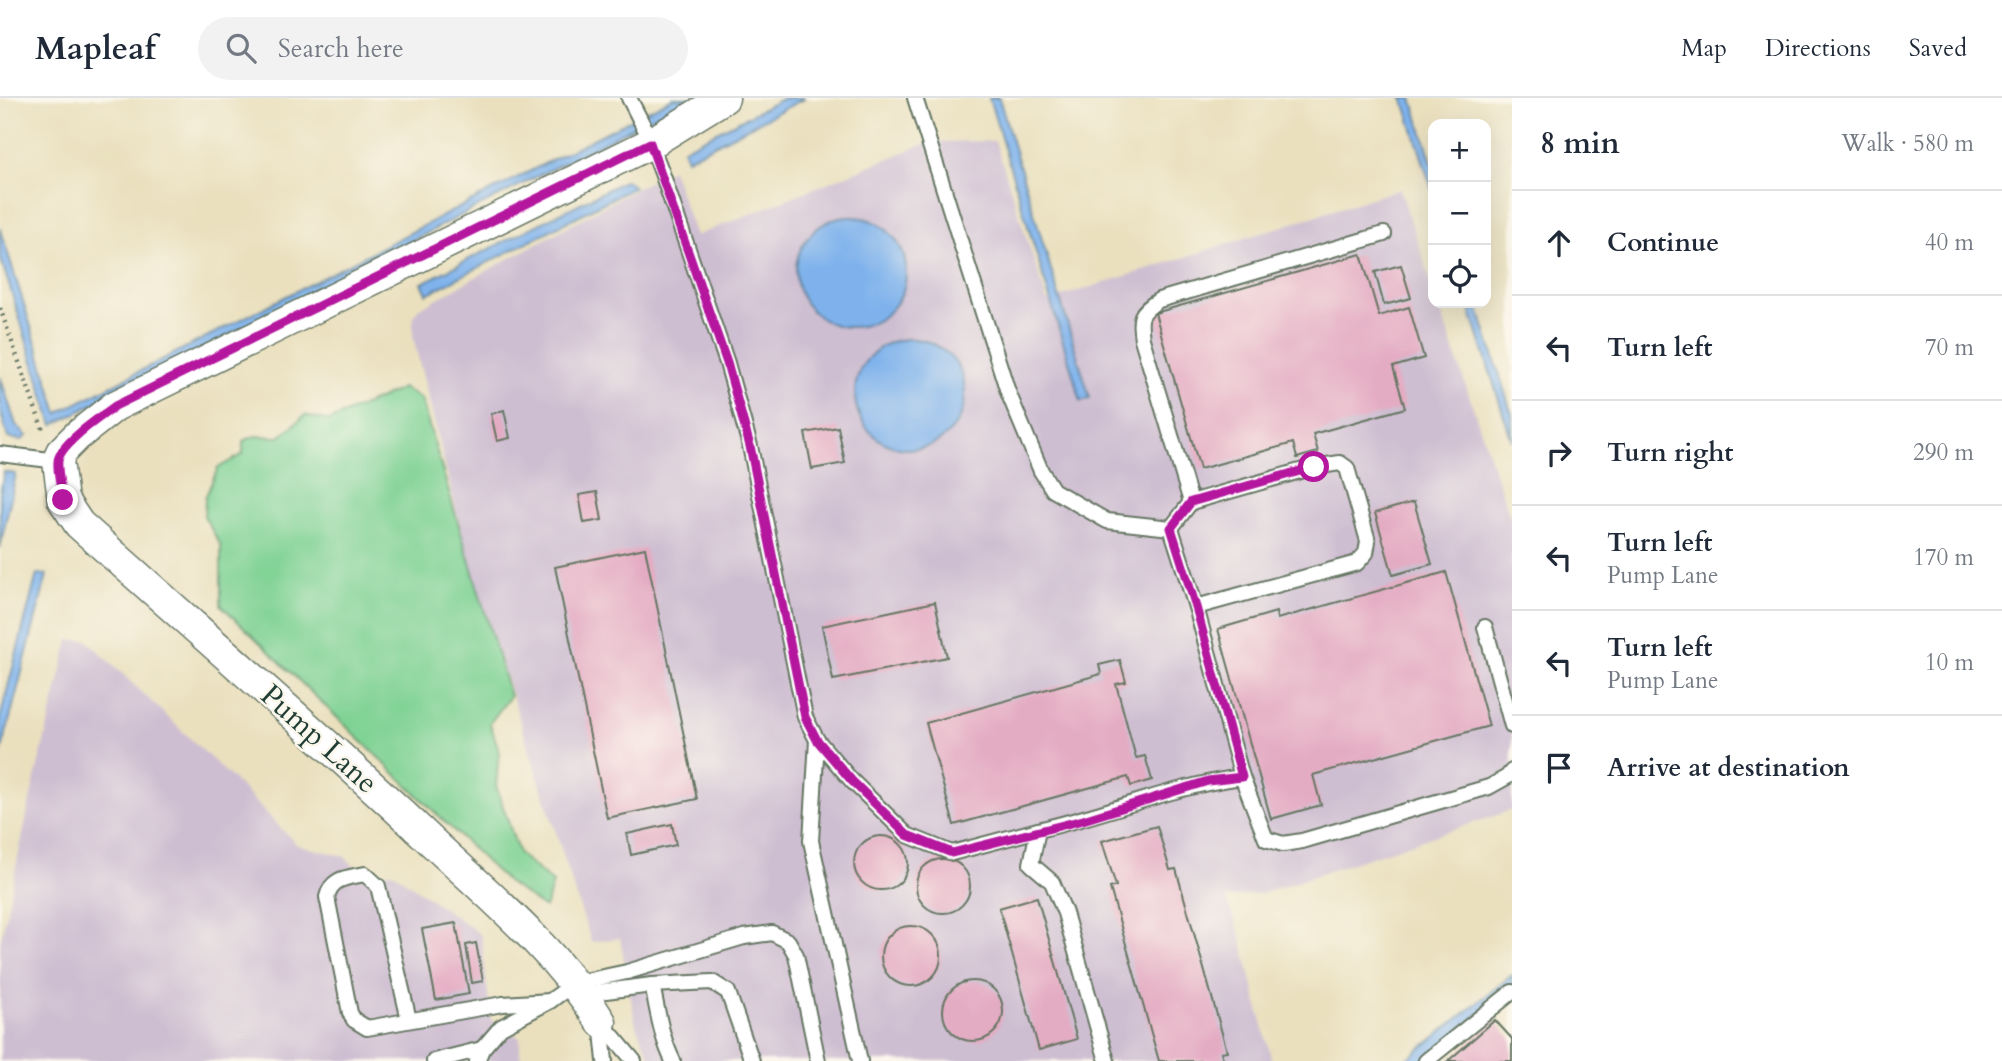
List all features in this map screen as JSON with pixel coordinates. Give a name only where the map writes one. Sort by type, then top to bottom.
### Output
[{"type":"street","points":[[60,456],[77,436],[115,406],[724,98]]},
{"type":"street","name":"Pump Lane","points":[[60,456],[63,500],[79,524],[396,807],[548,951],[579,989],[601,1022]]},
{"type":"lane","points":[[915,98],[1008,392],[1041,471],[1053,490],[1107,521],[1171,528]]},
{"type":"lane","points":[[631,102],[648,136],[727,363],[750,446],[805,717],[817,740],[852,781],[907,835],[952,853],[1083,820],[1208,781],[1242,777]]},
{"type":"lane","points":[[1191,502],[1142,339],[1139,320],[1145,309],[1159,300],[1384,234]]},
{"type":"lane","points":[[0,454],[60,456]]},
{"type":"lane","points":[[1171,528],[1191,502],[1314,467],[1340,463],[1347,468],[1368,541],[1366,553],[1357,563],[1196,607]]},
{"type":"lane","points":[[1171,528],[1196,607],[1242,777],[1266,839],[1283,844],[1302,841],[1489,788],[1512,771]]},
{"type":"lane","points":[[1485,627],[1512,726]]},
{"type":"lane","points":[[817,740],[811,841],[860,1061]]},
{"type":"lane","points":[[1038,830],[1031,864],[1052,882],[1065,913],[1107,1061]]},
{"type":"lane","points":[[409,1020],[378,886],[365,874],[336,880],[327,897],[354,1020],[366,1028],[503,1004],[550,1001]]},
{"type":"lane","points":[[434,1061],[480,1055],[501,1027],[579,989],[744,937],[772,933],[788,941],[796,955],[818,1061]]},
{"type":"lane","points":[[579,989],[712,982],[728,992],[752,1061]]},
{"type":"lane","points":[[652,985],[665,1045],[673,1061]]},
{"type":"lane","points":[[1426,1061],[1512,992]]},
{"type":"lane","points":[[601,1022],[605,1061]]},
{"type":"lane","points":[[601,1022],[634,1061]]},
{"type":"path","points":[[0,308],[43,432],[60,456]]},
{"type":"shaded area","points":[[995,141],[1047,301],[1400,189],[1428,273],[1428,308],[1440,308],[1512,523],[1512,810],[1263,893],[1226,898],[1239,931],[1272,1061],[640,1061],[650,1056],[636,1026],[620,938],[591,942],[469,561],[413,337],[413,317],[418,309],[672,169],[695,236],[929,142]]},
{"type":"shaded area","points":[[69,640],[87,640],[241,787],[297,845],[344,856],[362,874],[393,872],[481,935],[491,1020],[520,1038],[520,1055],[528,1061],[0,1061],[0,943],[32,791]]},
{"type":"green space","points":[[403,388],[421,399],[510,696],[490,723],[499,751],[496,786],[519,854],[553,883],[545,908],[507,882],[221,605],[221,546],[204,516],[205,498],[218,468],[243,454],[243,441],[255,436],[280,437],[305,415],[329,421]]},
{"type":"water","points":[[673,98],[690,98],[53,425],[0,256],[0,228],[58,413]]},
{"type":"water","points":[[784,98],[805,98],[687,159],[683,149]]},
{"type":"water","points":[[989,98],[999,98],[1090,398],[1081,401]]},
{"type":"water","points":[[1403,98],[1412,98],[1428,150],[1428,177]]},
{"type":"water","points":[[626,180],[634,187],[427,294],[422,283]]},
{"type":"water","points":[[851,217],[872,221],[890,233],[902,251],[906,272],[902,293],[890,311],[872,323],[851,327],[830,323],[812,311],[800,293],[796,272],[800,251],[812,233],[830,221]]},
{"type":"water","points":[[1470,308],[1479,308],[1512,415],[1512,441]]},
{"type":"water","points":[[910,339],[931,343],[949,355],[961,373],[965,394],[961,415],[949,433],[931,445],[910,449],[889,445],[871,433],[859,415],[855,394],[859,373],[871,355],[889,343]]},
{"type":"water","points":[[0,376],[16,425],[27,436],[22,440],[8,438],[0,410]]},
{"type":"water","points":[[4,472],[16,474],[0,548],[0,494]]},
{"type":"water","points":[[37,574],[47,575],[0,757],[0,718]]},
{"type":"water","points":[[1512,975],[1512,988],[1421,1061],[1405,1061]]},
{"type":"building","points":[[1361,254],[1379,316],[1409,307],[1424,358],[1393,367],[1405,408],[1313,434],[1318,452],[1297,458],[1293,443],[1200,469],[1155,313]]},
{"type":"building","points":[[1401,265],[1411,298],[1384,305],[1375,272]]},
{"type":"building","points":[[504,410],[510,438],[497,441],[491,414]]},
{"type":"building","points":[[838,427],[845,463],[812,469],[805,433]]},
{"type":"building","points":[[597,492],[602,520],[584,523],[579,495]]},
{"type":"building","points":[[1414,502],[1432,564],[1393,575],[1375,513]]},
{"type":"building","points":[[645,548],[697,799],[607,818],[555,567]]},
{"type":"building","points":[[1446,572],[1489,726],[1313,775],[1321,805],[1271,819],[1218,629],[1276,612],[1277,619]]},
{"type":"building","points":[[935,602],[947,657],[833,680],[822,626]]},
{"type":"building","points":[[1120,660],[1126,682],[1116,684],[1136,758],[1145,756],[1152,780],[1131,786],[1128,777],[954,825],[926,723],[1101,674],[1099,665]]},
{"type":"building","points":[[672,824],[676,845],[631,855],[627,834]]},
{"type":"building","points":[[1157,826],[1170,870],[1176,869],[1227,1051],[1221,1052],[1224,1061],[1159,1061],[1110,888],[1116,886],[1102,841]]},
{"type":"building","points":[[881,836],[900,844],[908,863],[900,882],[881,890],[862,882],[854,863],[862,844]]},
{"type":"building","points":[[943,859],[962,867],[970,886],[962,905],[943,913],[924,905],[916,886],[924,867]]},
{"type":"building","points":[[1037,897],[1077,1039],[1039,1050],[999,908]]},
{"type":"building","points":[[456,923],[469,994],[436,1000],[422,929]]},
{"type":"building","points":[[911,926],[928,931],[936,939],[941,956],[936,973],[928,981],[911,986],[894,981],[886,973],[881,956],[886,939],[894,931]]},
{"type":"building","points":[[476,943],[483,981],[472,983],[466,945]]},
{"type":"building","points":[[973,981],[985,983],[998,994],[1003,1011],[1001,1023],[990,1036],[973,1041],[961,1039],[948,1028],[943,1011],[945,999],[956,986]]},
{"type":"building","points":[[1495,1020],[1512,1039],[1512,1061],[1448,1061]]},
{"type":"route","points":[[63,500],[58,461],[61,452],[115,406],[650,143],[727,363],[750,446],[805,717],[817,740],[852,781],[907,835],[952,853],[1083,820],[1208,781],[1242,777],[1196,607],[1171,528],[1191,502],[1314,467]]}]
